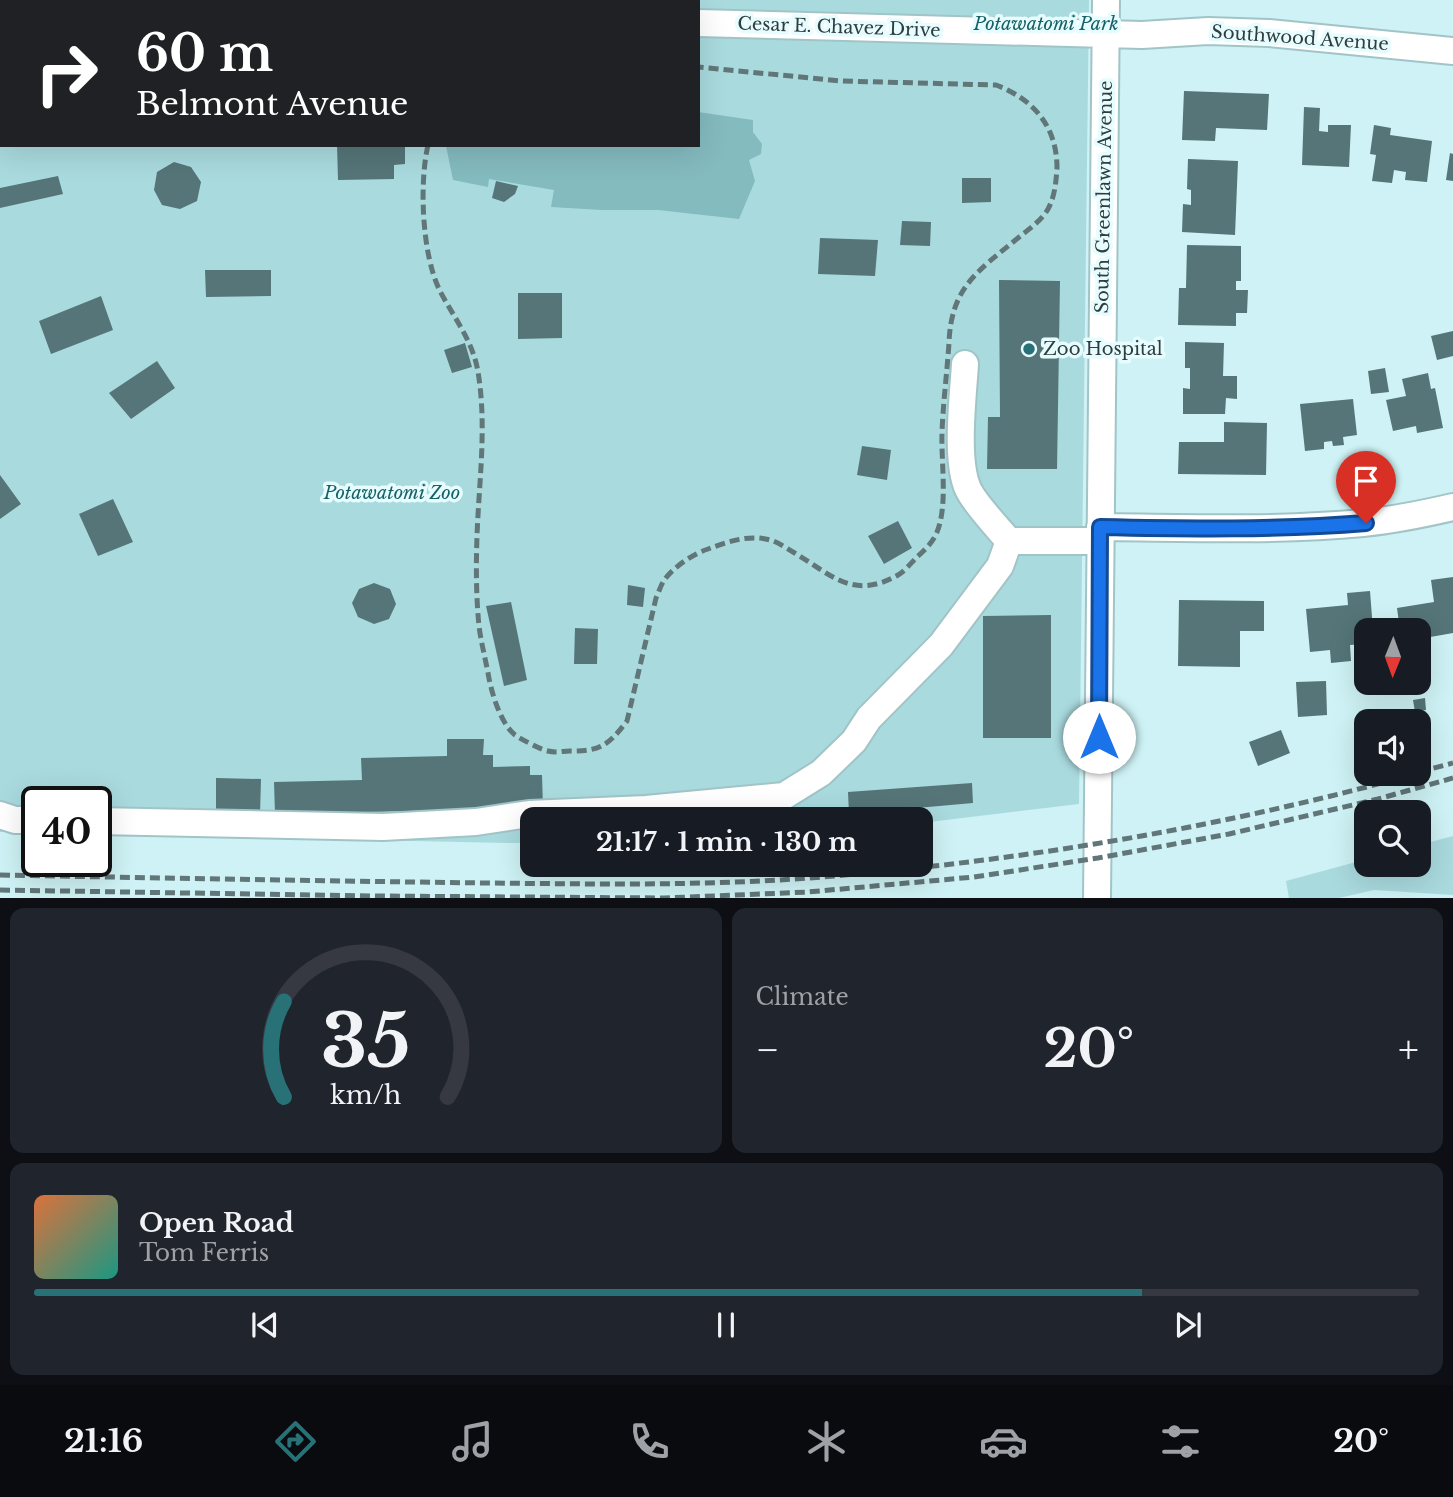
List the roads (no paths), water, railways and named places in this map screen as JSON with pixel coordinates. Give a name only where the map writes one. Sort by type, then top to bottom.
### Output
[{"type":"street","name":"South Greenlawn Avenue","points":[[1097,898],[1106,0]]},
{"type":"street","name":"Cesar E. Chavez Drive","points":[[700,23],[1106,34]]},
{"type":"street","name":"Southwood Avenue","points":[[1106,34],[1208,31],[1269,33],[1453,51]]},
{"type":"street","points":[[965,364],[963,475],[969,492],[1009,541]]},
{"type":"street","points":[[1009,541],[1100,534],[1366,523],[1453,507]]},
{"type":"street","points":[[112,821],[383,827],[476,822],[529,814],[646,809],[783,796],[821,773],[854,741],[869,718],[941,645],[1000,566],[1009,541]]},
{"type":"street","points":[[0,815],[21,820]]},
{"type":"railway","points":[[428,147],[423,199],[429,258],[440,291],[472,350],[481,392],[477,592],[480,632],[491,689],[505,723],[522,739],[551,752],[596,748],[609,741],[627,721],[656,598],[665,579],[690,557],[730,541],[762,538],[779,544],[842,582],[868,585],[901,573],[928,546],[937,532],[942,509],[943,422],[951,324],[955,308],[961,294],[979,271],[1042,217],[1048,209],[1056,184],[1056,153],[1047,127],[1032,106],[996,85],[841,81],[700,67]]},
{"type":"railway","points":[[1431,769],[1453,763]]},
{"type":"railway","points":[[0,890],[664,898],[808,892],[974,877],[1098,858],[1229,834],[1378,799],[1453,778]]},
{"type":"railway","points":[[0,875],[608,884],[809,878],[962,863],[1115,841],[1266,811],[1371,786]]},
{"type":"place","name":"Zoo Hospital","points":[[1029,349]]},
{"type":"park label","name":"Potawatomi Park","points":[[1046,24]]},
{"type":"park label","name":"Potawatomi Zoo","points":[[392,493]]}]
